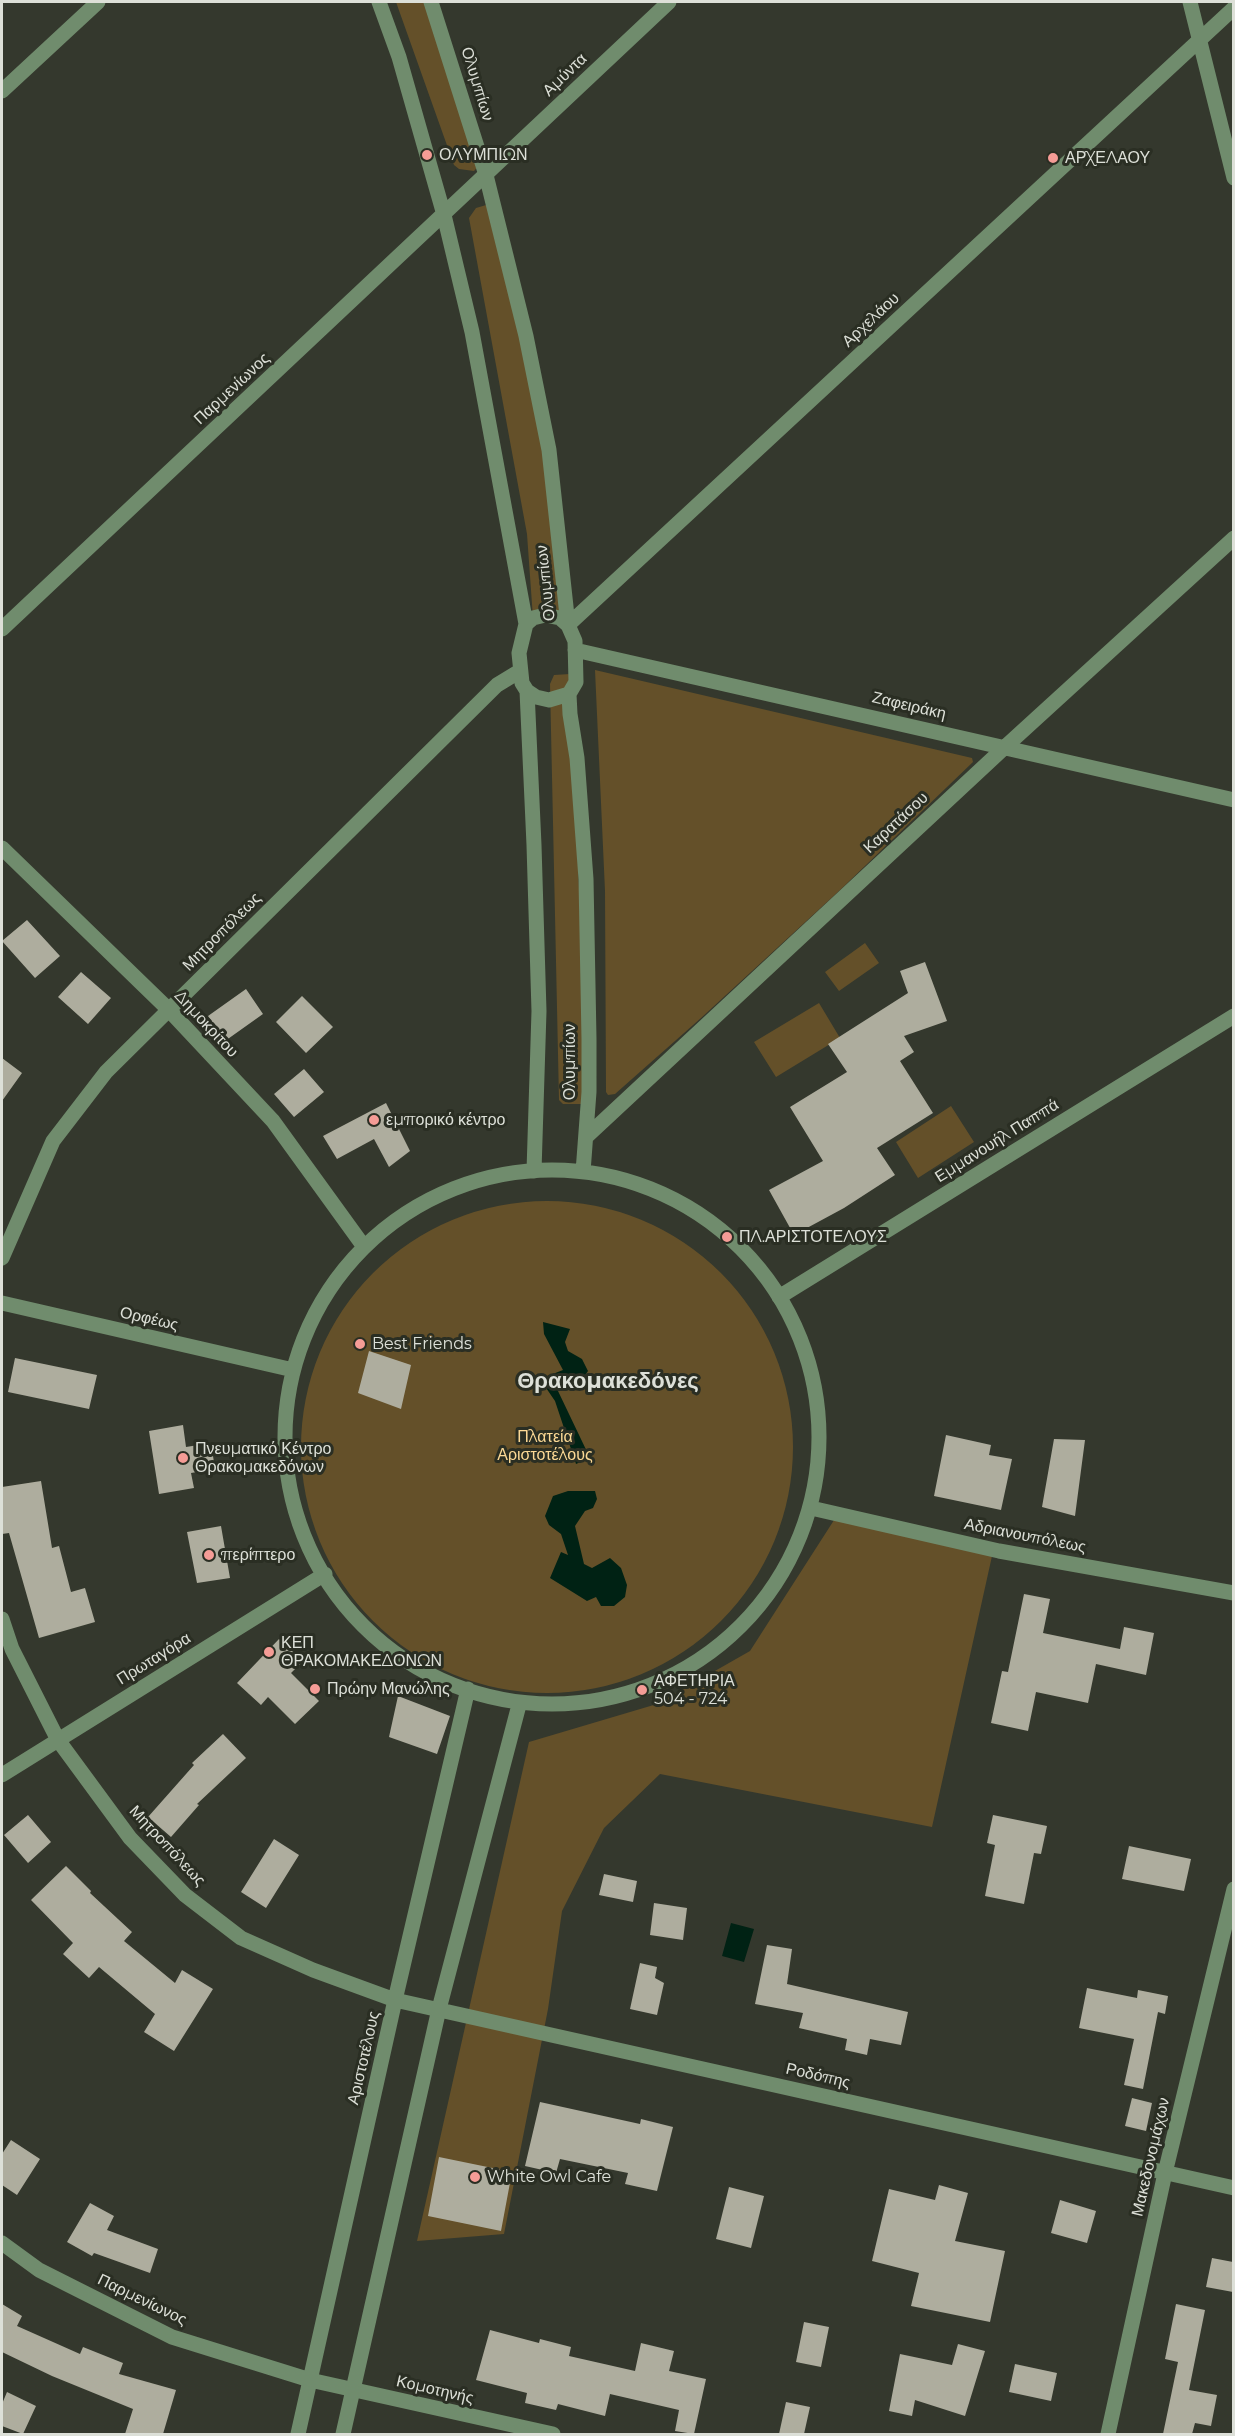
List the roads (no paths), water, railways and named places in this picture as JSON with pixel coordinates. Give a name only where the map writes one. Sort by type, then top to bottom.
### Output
[{"type":"street","points":[[2,91],[98,2]]},
{"type":"street","name":"Ολυμπίων","points":[[379,2],[399,57],[444,215],[472,332],[526,624],[519,653],[522,683],[527,691],[539,1011],[534,1171]]},
{"type":"street","name":"Ολυμπίων","points":[[431,2],[486,175],[539,397],[559,528],[568,625],[572,632],[575,650],[576,682],[569,694],[586,879],[589,1039],[584,1172]]},
{"type":"street","name":"Αμύντα","points":[[486,175],[669,2]]},
{"type":"street","points":[[1190,2],[1233,178]]},
{"type":"street","name":"Αρχελάου","points":[[568,625],[1233,8]]},
{"type":"street","name":"Παρμενίωνος","points":[[2,629],[486,175]]},
{"type":"street","name":"Καρατάσου","points":[[586,1137],[1233,538]]},
{"type":"street","points":[[526,624],[533,618],[553,615],[568,625]]},
{"type":"street","name":"Ζαφειράκη","points":[[575,650],[1233,800]]},
{"type":"street","name":"Μητροπόλεως","points":[[2,1258],[53,1141],[106,1072],[497,685],[520,671]]},
{"type":"street","points":[[527,691],[536,697],[549,700],[569,694]]},
{"type":"street","name":"Δημοκρίτου","points":[[2,848],[168,1010],[273,1121],[362,1244]]},
{"type":"street","name":"Εμμανουήλ Παππά","points":[[779,1297],[1233,1016]]},
{"type":"street","points":[[534,1171],[584,1172],[660,1194],[727,1237],[779,1297],[795,1328],[815,1394],[817,1456],[811,1508],[794,1560],[756,1617],[707,1662],[642,1690],[549,1713],[468,1689],[387,1642],[363,1621],[325,1574],[301,1508],[286,1449],[289,1369],[300,1329],[327,1282],[382,1226],[417,1203],[478,1179],[534,1171]]},
{"type":"street","name":"Ορφέως","points":[[2,1303],[289,1369]]},
{"type":"street","name":"Αδριανουπόλεως","points":[[811,1508],[999,1551],[1233,1593]]},
{"type":"street","name":"Πρωταγόρα","points":[[2,1775],[325,1574]]},
{"type":"street","name":"Μητροπόλεως","points":[[2,1619],[12,1649],[58,1740],[130,1838],[185,1895],[241,1938],[313,1970],[395,2000]]},
{"type":"street","name":"Αριστοτέλους","points":[[298,2434],[395,2000],[468,1689]]},
{"type":"street","points":[[343,2434],[439,2009],[519,1705]]},
{"type":"street","name":"Μακεδονομάχων","points":[[1108,2434],[1166,2173],[1233,1889]]},
{"type":"street","name":"Ροδόπης","points":[[395,2000],[1233,2188]]},
{"type":"street","name":"Παρμενίωνος","points":[[2,2243],[39,2270],[172,2337],[310,2380]]},
{"type":"street","name":"Κομοτηνής","points":[[310,2380],[553,2434]]},
{"type":"place","name":"ΟΛΥΜΠΙΩΝ","points":[[427,155]]},
{"type":"place","name":"ΑΡΧΕΛΑΟΥ","points":[[1053,158]]},
{"type":"place","name":"εμπορικό κέντρο","points":[[374,1120]]},
{"type":"place","name":"ΠΛ.ΑΡΙΣΤΟΤΕΛΟΥΣ","points":[[727,1237]]},
{"type":"place","name":"Best Friends","points":[[360,1344]]},
{"type":"place","name":"Πνευματικό Κέντρο Θρακομακεδόνων","points":[[183,1458]]},
{"type":"place","name":"περίπτερο","points":[[209,1555]]},
{"type":"place","name":"ΚΕΠ ΘΡΑΚΟΜΑΚΕΔΟΝΩΝ","points":[[269,1652]]},
{"type":"place","name":"Πρώην Μανώλης","points":[[315,1689]]},
{"type":"place","name":"ΑΦΕΤΗΡΙΑ 504 - 724","points":[[642,1690]]},
{"type":"place","name":"White Owl Cafe","points":[[475,2177]]},
{"type":"district","name":"Θρακομακεδόνες","points":[[608,1382]]},
{"type":"park label","name":"Πλατεία Αριστοτέλους","points":[[545,1446]]}]
